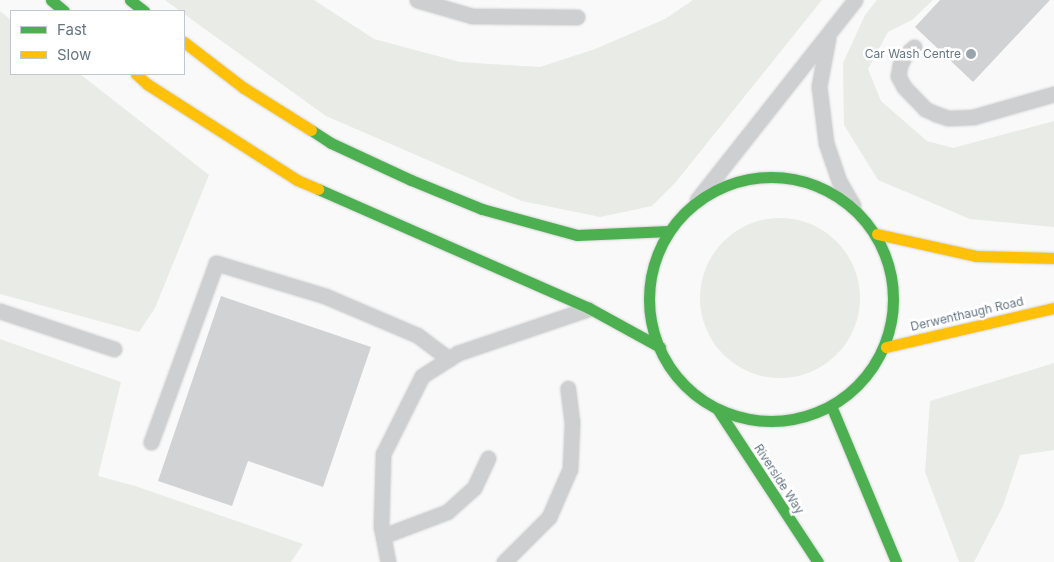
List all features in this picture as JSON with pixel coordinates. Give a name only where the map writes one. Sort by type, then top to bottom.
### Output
[{"type":"main road","points":[[51,0],[63,10]]},
{"type":"main road","points":[[130,0],[143,10]]},
{"type":"main road","points":[[185,43],[244,88],[331,143],[411,180],[482,209],[577,235],[668,231]]},
{"type":"main road","points":[[137,75],[147,84],[297,180],[589,308],[660,347]]},
{"type":"main road","points":[[774,175],[816,183],[853,205],[877,234],[891,306],[886,347],[874,369],[832,408],[791,421],[748,420],[718,410],[683,385],[668,365],[660,347],[650,308],[651,273],[668,231],[697,200],[731,182],[774,175]]},
{"type":"main road","points":[[877,234],[976,256],[1054,258]]},
{"type":"main road","name":"Derwenthaugh Road","points":[[886,347],[1054,308]]},
{"type":"main road","points":[[832,408],[896,562]]},
{"type":"main road","name":"Riverside Way","points":[[718,410],[818,562]]},
{"type":"lane","points":[[417,0],[472,16],[577,17]]},
{"type":"lane","points":[[697,200],[855,0]]},
{"type":"lane","points":[[828,36],[819,86],[826,143],[839,182],[853,205]]},
{"type":"lane","points":[[914,47],[902,60],[898,76],[904,87],[925,109],[936,114],[948,118],[973,117],[1054,94]]},
{"type":"lane","points":[[151,442],[216,263],[325,296],[417,335],[454,356]]},
{"type":"lane","points":[[388,562],[381,527],[384,454],[422,376],[454,356],[589,308]]},
{"type":"lane","points":[[0,311],[114,349]]},
{"type":"lane","points":[[504,562],[549,517],[570,469],[572,422],[568,388]]},
{"type":"lane","points":[[383,536],[447,512],[474,488],[488,458]]},
{"type":"shaded area","points":[[165,0],[314,0],[374,39],[460,62],[540,67],[595,49],[665,19],[693,0],[822,0],[675,183],[652,206],[600,217],[522,201],[326,116],[185,15],[185,10],[179,10]]},
{"type":"shaded area","points":[[877,0],[933,0],[912,20],[888,32],[868,69],[881,101],[927,141],[953,148],[1054,121],[1054,227],[970,219],[878,180],[844,125],[843,63],[865,15]]},
{"type":"shaded area","points":[[0,11],[10,19],[10,75],[81,75],[209,175],[155,308],[139,332],[0,294]]},
{"type":"shaded area","points":[[772,218],[788,218],[818,227],[837,241],[854,267],[859,282],[859,314],[854,329],[837,355],[818,369],[803,375],[788,378],[772,378],[742,369],[718,349],[709,336],[703,321],[700,306],[700,290],[709,260],[729,236],[742,227],[757,221]]},
{"type":"shaded area","points":[[0,339],[121,382],[98,476],[135,486],[303,544],[291,562],[0,562]]},
{"type":"shaded area","points":[[1054,363],[1054,450],[1020,455],[1003,506],[974,562],[959,562],[925,472],[930,401]]},
{"type":"building","name":"Car Wash Centre","points":[[940,0],[1050,0],[973,82],[915,27]]},
{"type":"building","points":[[221,296],[371,347],[323,487],[248,461],[232,506],[158,481]]},
{"type":"traffic: fast","points":[[51,0],[63,10]]},
{"type":"traffic: fast","points":[[130,0],[143,10]]},
{"type":"traffic: fast","points":[[311,130],[331,143],[411,180],[482,209],[577,235],[669,231]]},
{"type":"traffic: fast","points":[[771,177],[795,179],[818,186],[829,191],[857,213],[879,241],[884,252],[891,275],[893,299],[891,323],[884,346],[879,357],[857,385],[829,407],[818,412],[795,419],[771,421],[747,419],[724,412],[713,407],[685,385],[663,357],[658,346],[651,323],[649,299],[651,275],[658,252],[663,241],[685,213],[713,191],[724,186],[747,179],[771,177]]},
{"type":"traffic: fast","points":[[318,189],[589,308],[660,347]]},
{"type":"traffic: fast","points":[[832,408],[896,562]]},
{"type":"traffic: fast","points":[[718,410],[818,562]]},
{"type":"traffic: slow","points":[[185,43],[244,88],[311,130]]},
{"type":"traffic: slow","points":[[137,75],[147,84],[297,180],[318,189]]},
{"type":"traffic: slow","points":[[877,234],[976,256],[1054,258]]},
{"type":"traffic: slow","points":[[886,347],[1054,308]]},
{"type":"place","name":"Car Wash Centre","points":[[971,54]]}]
